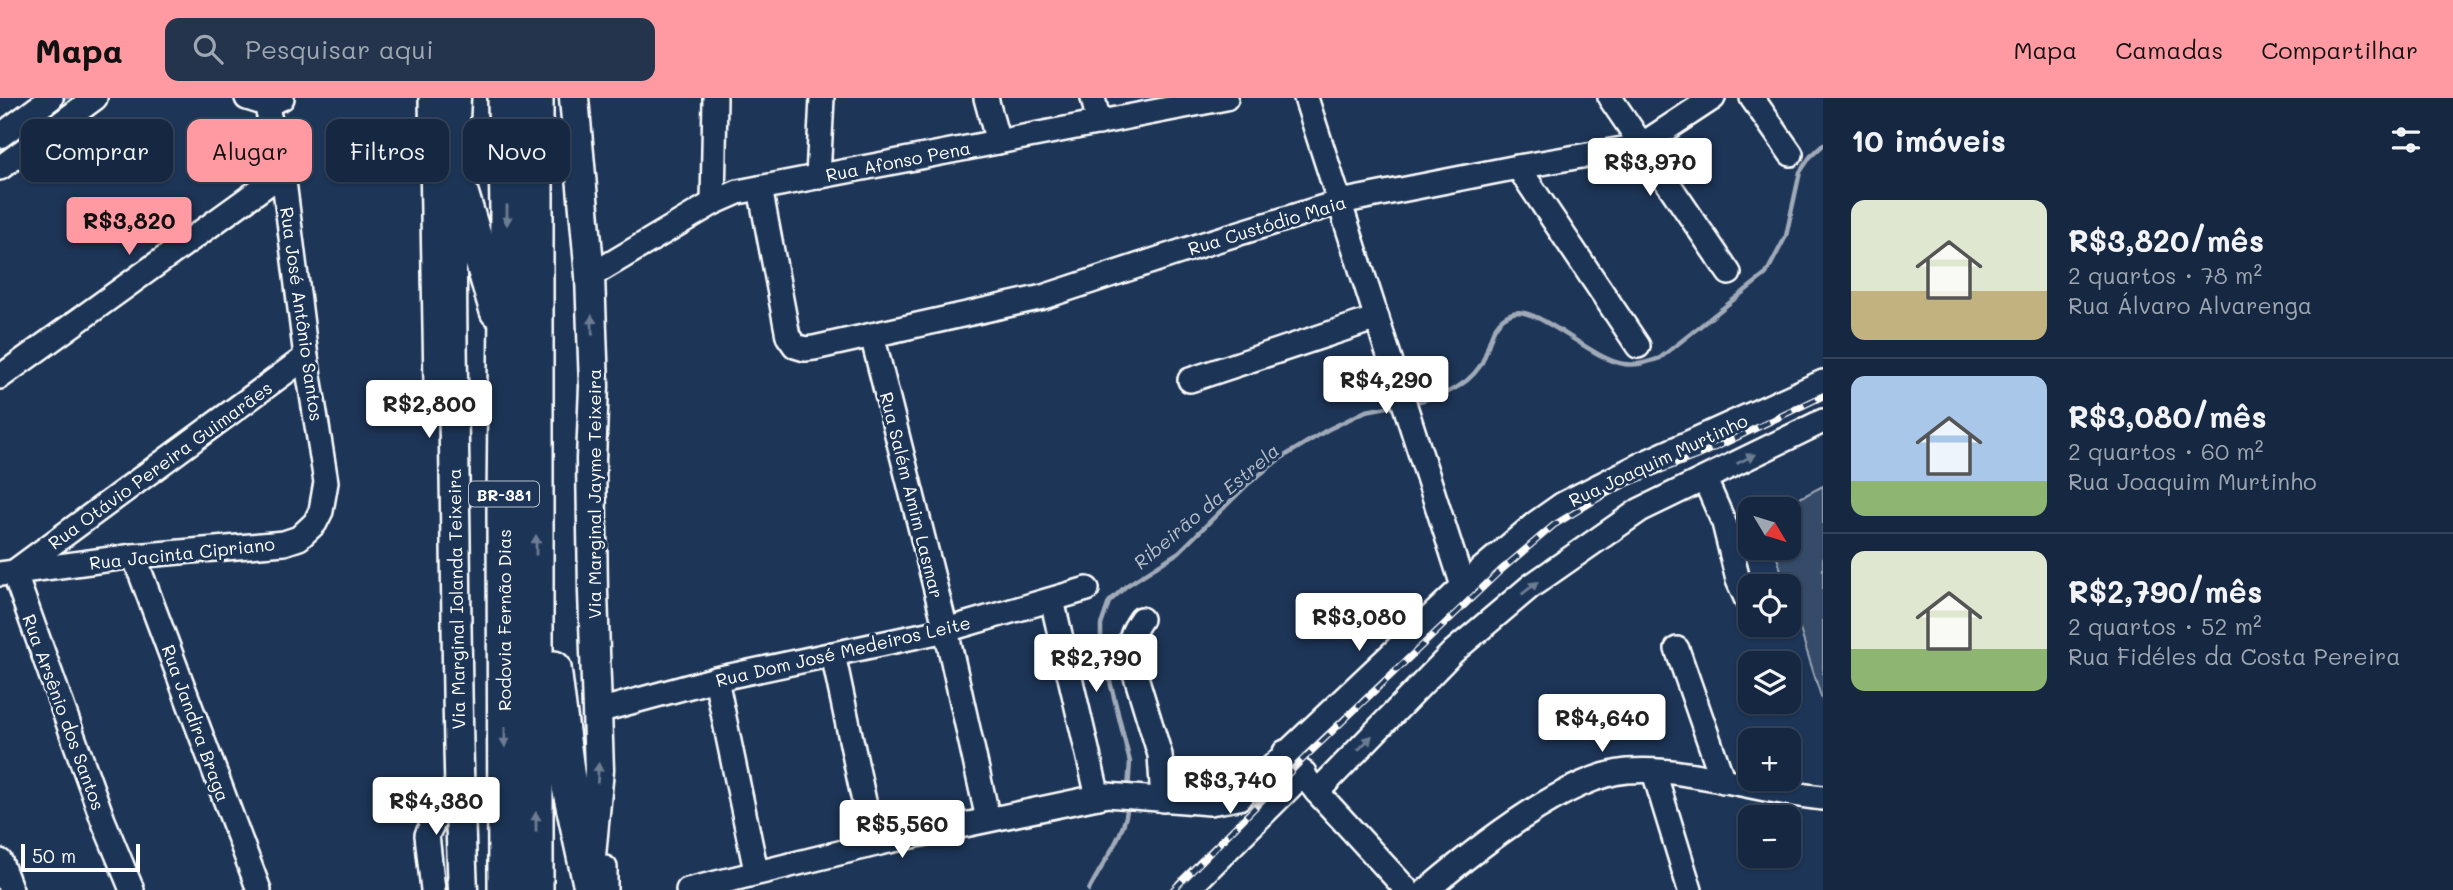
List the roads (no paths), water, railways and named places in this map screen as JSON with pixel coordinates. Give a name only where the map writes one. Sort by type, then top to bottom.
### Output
[{"type":"highway","name":"Rodovia Fernão Dias","points":[[505,98],[505,890]]},
{"type":"highway","name":"Rodovia Fernão Dias","points":[[536,98],[536,119]]},
{"type":"highway","points":[[542,119],[548,98]]},
{"type":"highway","points":[[453,166],[506,343]]},
{"type":"highway","name":"Rodovia Fernão Dias","points":[[536,890],[537,182]]},
{"type":"highway","points":[[536,593],[554,667],[569,787],[597,882]]},
{"type":"main road","name":"Via Marginal Iolanda Teixeira","points":[[456,98],[453,166],[458,782],[463,890]]},
{"type":"main road","name":"Via Marginal Jayme Teixeira","points":[[574,98],[590,276],[594,386],[591,459],[599,770],[593,813],[597,882]]},
{"type":"street","points":[[0,136],[51,98]]},
{"type":"street","points":[[0,168],[95,98]]},
{"type":"street","points":[[432,98],[436,384]]},
{"type":"street","points":[[713,203],[715,98]]},
{"type":"street","points":[[818,177],[822,98]]},
{"type":"street","points":[[986,98],[998,142]]},
{"type":"street","points":[[1093,98],[1099,122]]},
{"type":"street","name":"Rua Afonso Pena","points":[[590,276],[713,203],[738,192],[1226,98]]},
{"type":"street","points":[[1306,98],[1463,586]]},
{"type":"street","points":[[1610,98],[1728,273]]},
{"type":"street","name":"Rua Custódio Maia","points":[[760,188],[788,336],[795,346],[805,349],[1043,297],[1340,202],[1640,146],[1713,98]]},
{"type":"street","points":[[1752,98],[1791,154]]},
{"type":"street","name":"Rua José Antônio Santos","points":[[265,100],[270,119]]},
{"type":"street","points":[[1518,167],[1638,346]]},
{"type":"street","points":[[0,377],[271,182]]},
{"type":"street","name":"Rua José Antônio Santos","points":[[284,182],[306,358],[326,482]]},
{"type":"street","points":[[1190,380],[1377,318]]},
{"type":"street","name":"Rua Salém Amim Lasmar","points":[[872,335],[946,630],[988,819]]},
{"type":"street","name":"Rua Otávio Pereira Guimarães","points":[[7,573],[306,358]]},
{"type":"street","name":"Rua Joaquim Murtinho","points":[[688,890],[873,845],[1102,796],[1210,803],[1239,798],[1463,586],[1536,523],[1563,504],[1640,464],[1759,413],[1823,382]]},
{"type":"street","name":"Rua Joaquim Murtinho","points":[[1317,792],[1453,652],[1531,586],[1640,510],[1823,421]]},
{"type":"street","points":[[1705,480],[1724,523],[1738,580]]},
{"type":"street","name":"Rua Jacinta Cipriano","points":[[7,573],[134,556],[292,541],[308,532],[315,523],[321,510],[326,482]]},
{"type":"street","name":"Rua Jandira Braga","points":[[134,556],[258,890]]},
{"type":"street","name":"Rua Arsênio dos Santos","points":[[7,573],[132,890]]},
{"type":"street","name":"Rua Dom José Medeiros Leite","points":[[598,711],[716,679],[946,630],[1087,589]]},
{"type":"street","points":[[1052,600],[1102,796]]},
{"type":"street","points":[[1141,619],[1133,630],[1129,657],[1160,755],[1153,799]]},
{"type":"street","points":[[1677,649],[1723,781]]},
{"type":"street","points":[[833,654],[873,845]]},
{"type":"street","points":[[716,679],[757,872]]},
{"type":"street","points":[[1285,752],[1317,792],[1408,890]]},
{"type":"street","points":[[1427,890],[1514,823],[1566,793],[1604,776],[1627,771],[1685,774],[1793,795],[1823,798]]},
{"type":"street","points":[[1654,772],[1690,890]]},
{"type":"street","points":[[1187,890],[1304,773]]},
{"type":"street","points":[[433,890],[427,835],[442,804],[458,782]]},
{"type":"street","points":[[0,861],[11,890]]},
{"type":"waterway","name":"Ribeirão da Estrela","points":[[1410,403],[1439,395],[1466,381],[1484,359],[1494,329],[1499,322],[1513,313],[1536,317],[1597,353],[1624,364],[1660,358],[1766,274],[1786,236],[1800,172],[1810,157],[1823,145]]},
{"type":"waterway","name":"Ribeirão da Estrela","points":[[1128,790],[1130,762],[1101,645],[1101,625],[1109,602],[1126,586],[1179,552],[1248,484],[1278,460],[1327,430],[1366,411],[1398,405]]},
{"type":"waterway","name":"Ribeirão da Estrela","points":[[1089,890],[1119,836],[1127,814],[1128,802]]},
{"type":"railway","points":[[1173,890],[1297,765],[1500,571],[1554,525],[1615,488],[1702,454],[1823,396]]}]
